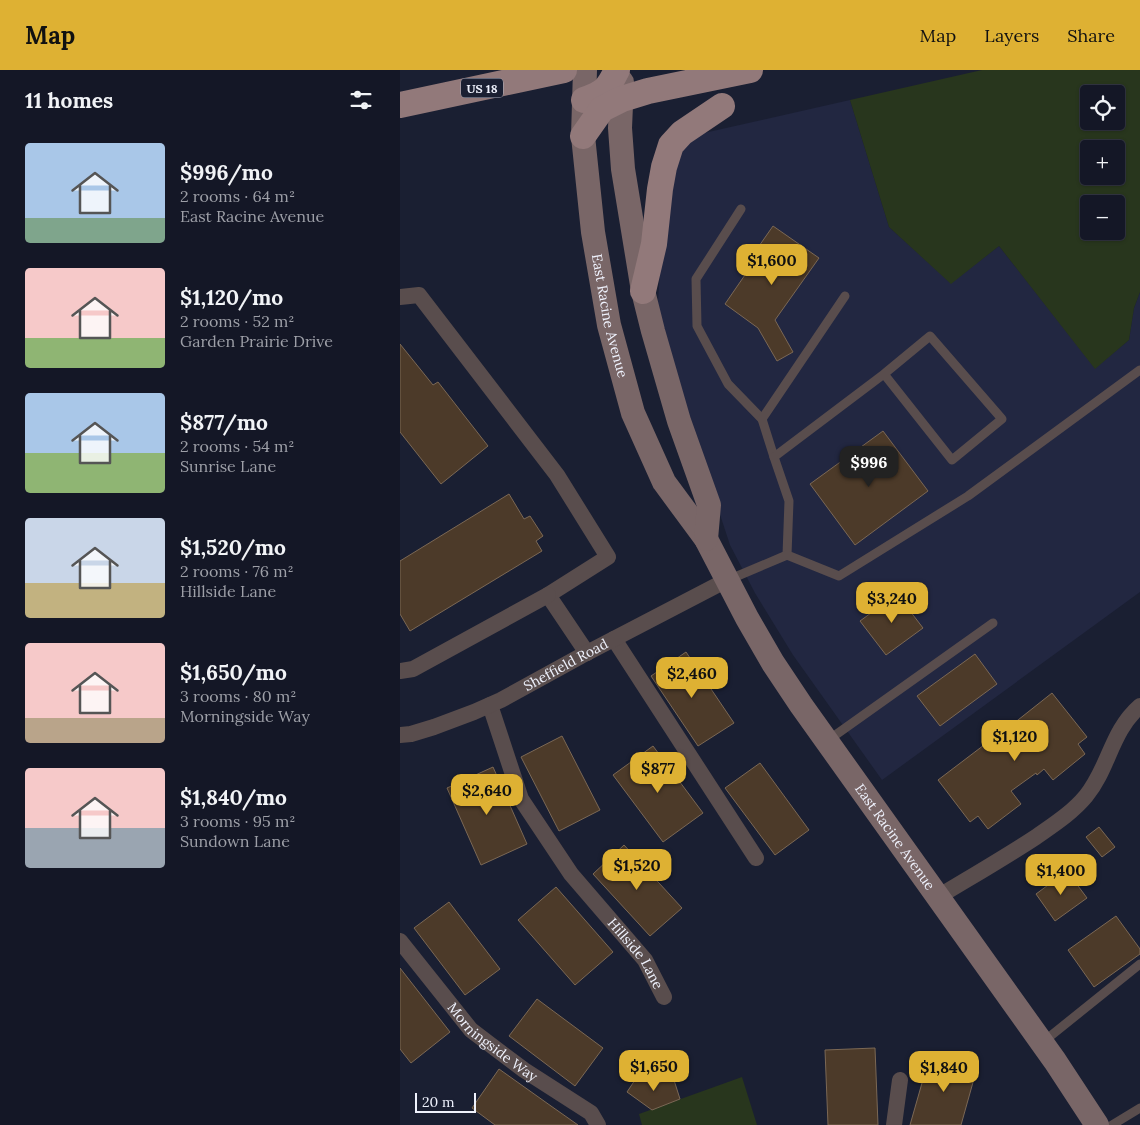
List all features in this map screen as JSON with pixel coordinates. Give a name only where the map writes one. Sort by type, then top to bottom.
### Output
[{"type":"main road","points":[[491,86],[518,70]]},
{"type":"main road","name":"US 18","points":[[400,105],[564,70]]},
{"type":"main road","name":"East Racine Avenue","points":[[585,70],[583,136],[593,232],[609,325],[633,413],[664,482],[706,539],[746,618],[773,663],[1043,1043],[1097,1125]]},
{"type":"main road","points":[[584,100],[599,95],[609,86],[617,70]]},
{"type":"main road","points":[[623,70],[620,128],[623,169],[643,291],[679,421],[709,505],[706,539]]},
{"type":"main road","points":[[583,136],[602,110],[622,99],[648,91],[750,70]]},
{"type":"main road","points":[[643,291],[654,244],[664,167],[671,145],[682,133],[722,106]]},
{"type":"street","points":[[400,297],[419,295],[557,475],[608,557],[548,596],[412,670],[400,671]]},
{"type":"street","name":"Sheffield Road","points":[[400,735],[411,734],[434,727],[490,705],[727,580]]},
{"type":"street","points":[[548,596],[587,653]]},
{"type":"street","points":[[614,639],[756,858]]},
{"type":"street","name":"Hillside Lane","points":[[490,705],[521,799],[571,874],[645,960],[664,997]]},
{"type":"street","points":[[938,897],[1010,854],[1063,818],[1085,797],[1100,775],[1114,739],[1130,714],[1140,706]]},
{"type":"street","name":"Morningside Way","points":[[400,941],[471,1030],[524,1070],[591,1113],[598,1125]]},
{"type":"street","points":[[894,1125],[900,1080]]},
{"type":"lane","points":[[741,209],[696,279],[697,326],[728,384],[762,419],[789,501],[787,556]]},
{"type":"lane","points":[[762,419],[846,296]]},
{"type":"lane","points":[[774,457],[884,374],[930,336],[1002,419],[952,460],[884,374]]},
{"type":"lane","points":[[727,580],[787,556],[839,576],[968,496],[1140,370]]},
{"type":"lane","points":[[827,741],[993,623]]},
{"type":"lane","points":[[1043,1043],[1140,964]]},
{"type":"lane","points":[[1112,1125],[1140,1108]]},
{"type":"shaded area","points":[[850,100],[889,227],[951,283],[999,246],[1095,368],[1129,340],[1134,308],[1140,292],[1140,592],[882,780],[793,655],[755,593],[730,545],[666,338],[658,303],[660,269],[679,150],[704,133]]},
{"type":"green space","points":[[982,70],[1140,70],[1140,292],[1134,308],[1129,340],[1095,369],[999,246],[951,284],[889,227],[850,100]]},
{"type":"green space","points":[[742,1077],[757,1125],[642,1125],[639,1114]]},
{"type":"building","points":[[773,226],[819,258],[775,320],[793,352],[777,361],[758,328],[725,304],[747,272],[743,269]]},
{"type":"building","points":[[400,344],[433,385],[438,382],[488,446],[441,484],[400,432]]},
{"type":"building","points":[[883,431],[928,491],[855,545],[810,484]]},
{"type":"building","points":[[509,494],[524,519],[530,516],[543,536],[536,541],[542,551],[410,631],[400,614],[400,561]]},
{"type":"building","points":[[897,594],[923,628],[886,655],[860,621]]},
{"type":"building","points":[[686,652],[734,723],[698,746],[651,676]]},
{"type":"building","points":[[975,654],[997,684],[940,726],[917,696]]},
{"type":"building","points":[[1052,693],[1087,737],[1078,744],[1085,754],[1053,780],[1044,769],[1011,791],[1021,804],[988,829],[978,816],[970,822],[938,780],[989,743]]},
{"type":"building","points":[[562,736],[600,810],[559,831],[521,757]]},
{"type":"building","points":[[653,746],[703,813],[663,842],[613,775]]},
{"type":"building","points":[[760,763],[809,830],[775,855],[725,788]]},
{"type":"building","points":[[493,767],[527,844],[481,865],[447,788]]},
{"type":"building","points":[[1099,827],[1115,847],[1102,857],[1086,837]]},
{"type":"building","points":[[624,845],[682,908],[650,936],[593,874]]},
{"type":"building","points":[[1067,871],[1087,898],[1055,921],[1036,894]]},
{"type":"building","points":[[556,887],[613,952],[575,985],[518,920]]},
{"type":"building","points":[[449,902],[500,969],[465,995],[414,928]]},
{"type":"building","points":[[1116,916],[1140,949],[1140,954],[1094,987],[1068,950]]},
{"type":"building","points":[[400,968],[450,1032],[411,1063],[400,1049]]},
{"type":"building","points":[[537,999],[603,1048],[575,1086],[509,1036]]},
{"type":"building","points":[[875,1048],[878,1125],[828,1125],[825,1050]]},
{"type":"building","points":[[930,1055],[977,1068],[961,1125],[910,1125]]},
{"type":"building","points":[[499,1069],[578,1125],[495,1125],[472,1108]]},
{"type":"building","points":[[639,1074],[653,1085],[673,1077],[680,1099],[652,1110],[627,1092]]}]
